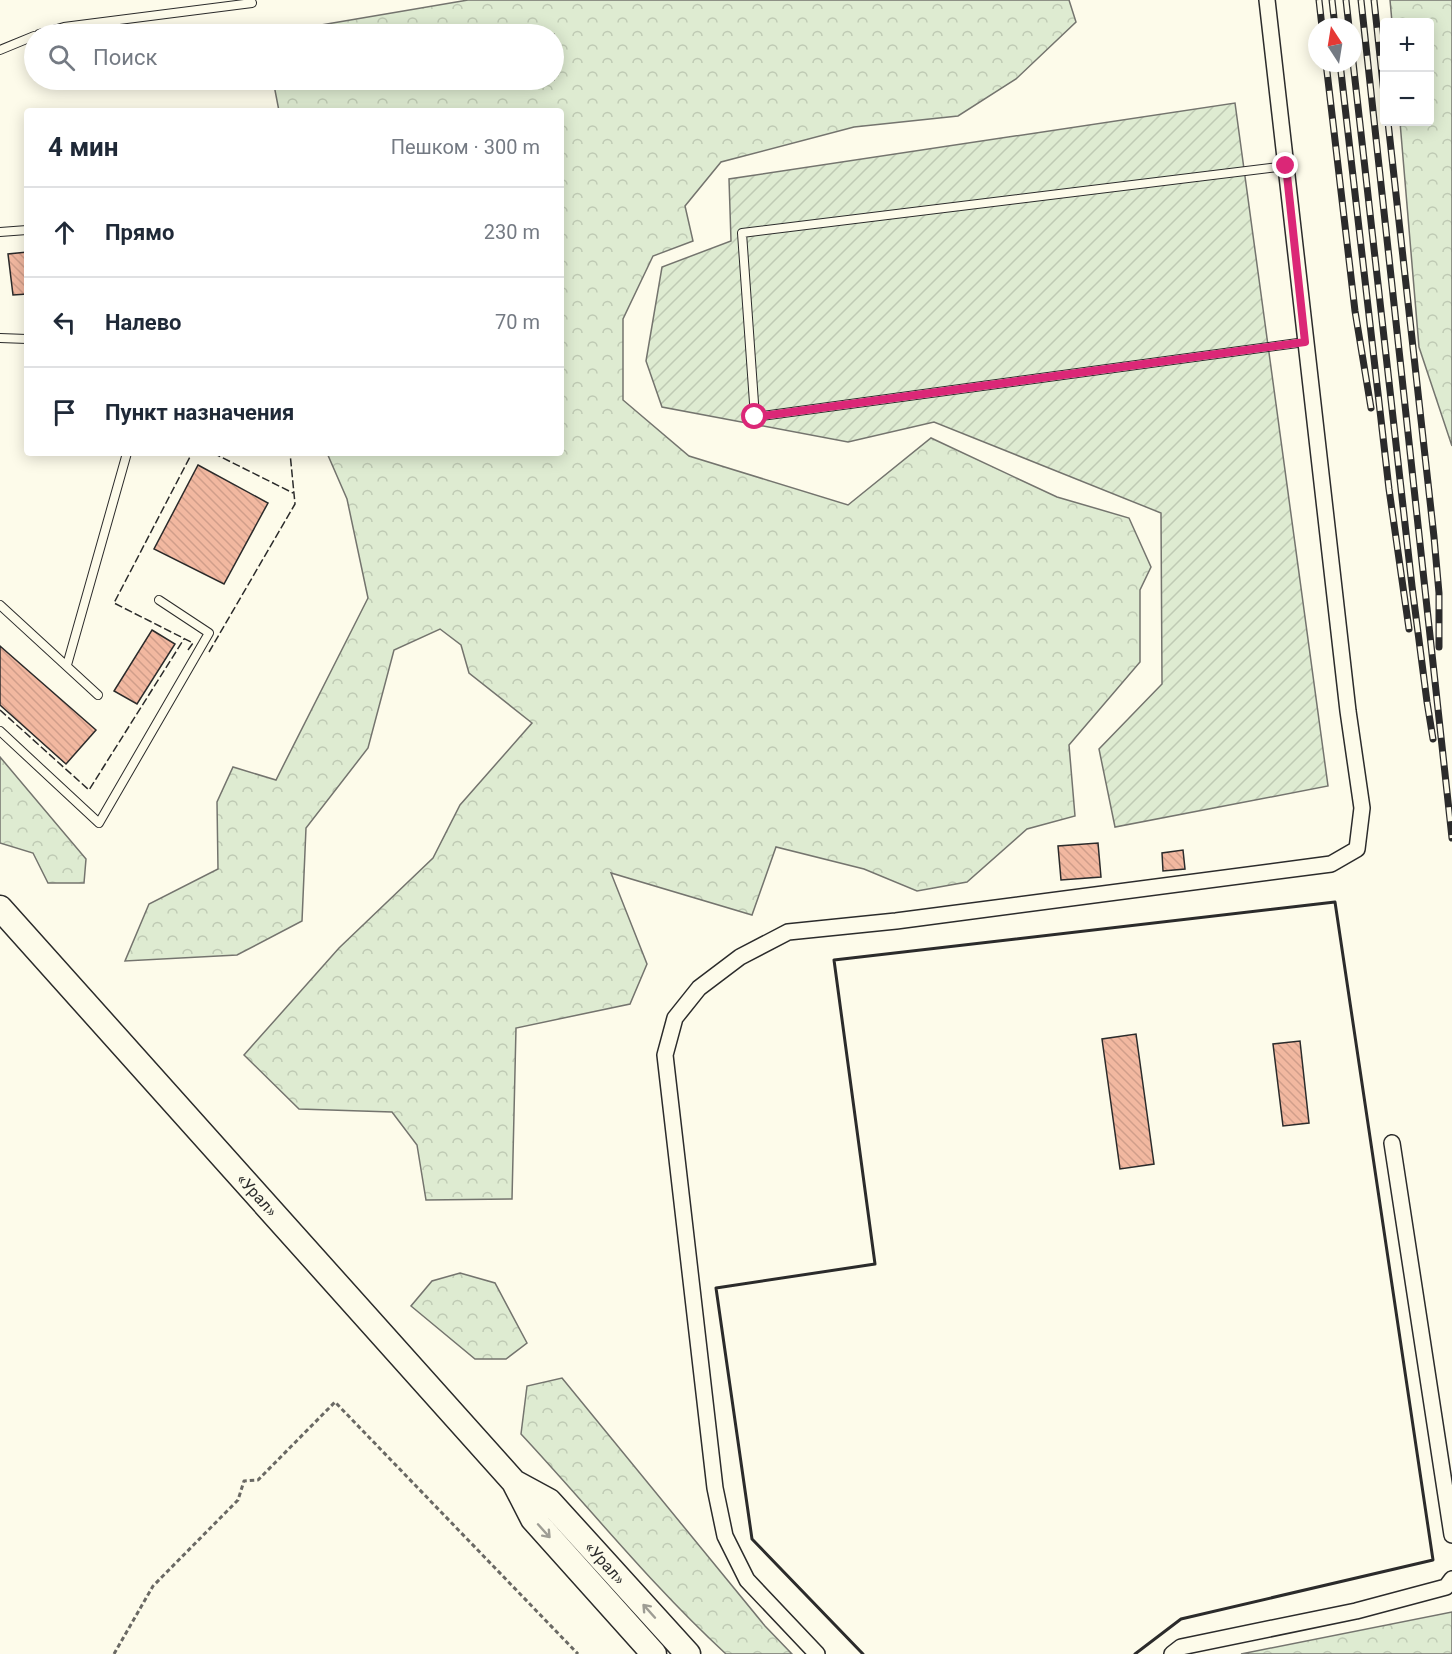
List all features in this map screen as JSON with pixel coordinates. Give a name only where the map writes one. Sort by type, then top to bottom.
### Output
[{"type":"highway","name":"«Урал»","points":[[0,908],[514,1482],[533,1519],[654,1654]]},
{"type":"highway","name":"«Урал»","points":[[514,1482],[549,1502],[688,1654]]},
{"type":"street","points":[[817,1654],[747,1581],[725,1536],[715,1488],[665,1055],[675,1018],[699,988],[740,957],[788,932],[896,921],[1331,864],[1357,849],[1362,808],[1348,711],[1267,0]]},
{"type":"street","points":[[1392,1143],[1452,1534]]},
{"type":"street","points":[[1172,1654],[1181,1647],[1356,1611],[1446,1587],[1452,1579]]},
{"type":"lane","points":[[88,24],[252,3]]},
{"type":"lane","points":[[0,50],[24,40]]},
{"type":"lane","points":[[1286,166],[742,233],[755,417],[1305,342]]},
{"type":"lane","points":[[0,232],[24,230]]},
{"type":"lane","points":[[0,338],[24,339]]},
{"type":"lane","points":[[67,665],[126,456]]},
{"type":"lane","points":[[0,731],[99,824],[209,633],[159,600]]},
{"type":"lane","points":[[0,605],[98,695]]},
{"type":"path","points":[[114,1654],[153,1586],[238,1500],[244,1481],[258,1480],[335,1402],[578,1654]]},
{"type":"green space","points":[[468,0],[1069,0],[1076,22],[1016,79],[958,116],[854,127],[721,162],[685,206],[693,241],[653,256],[623,319],[623,400],[689,456],[848,505],[931,438],[1057,497],[1129,518],[1151,567],[1140,590],[1140,662],[1069,745],[1075,816],[1027,829],[967,882],[917,891],[864,869],[776,847],[752,915],[611,873],[647,964],[630,1004],[516,1028],[512,1199],[426,1200],[417,1145],[392,1112],[299,1109],[244,1055],[339,948],[433,858],[460,805],[532,723],[469,673],[461,645],[440,629],[394,650],[368,748],[306,828],[302,921],[237,955],[125,961],[149,904],[218,869],[217,802],[233,767],[276,780],[368,598],[347,499],[328,456],[564,456],[564,108],[278,108],[275,90],[564,90],[564,24],[327,24]]},
{"type":"green space","points":[[1390,0],[1452,0],[1452,446],[1419,347],[1400,126],[1434,126],[1434,18],[1392,18]]},
{"type":"green space","points":[[1235,103],[1328,786],[1115,827],[1099,749],[1162,684],[1161,513],[934,422],[848,442],[662,407],[646,361],[662,267],[731,241],[729,179]]},
{"type":"green space","points":[[0,757],[86,859],[84,883],[48,883],[33,853],[0,843]]},
{"type":"green space","points":[[460,1273],[495,1283],[527,1343],[506,1359],[475,1359],[411,1306],[432,1281]]},
{"type":"green space","points":[[562,1378],[765,1626],[792,1654],[726,1654],[672,1601],[521,1434],[527,1386]]},
{"type":"green space","points":[[1452,1612],[1452,1654],[1241,1654]]},
{"type":"building","points":[[24,252],[24,294],[13,295],[8,254]]},
{"type":"building","points":[[198,465],[268,503],[224,584],[154,549]]},
{"type":"building","points":[[152,630],[175,644],[137,704],[114,691]]},
{"type":"building","points":[[0,646],[96,730],[66,764],[0,705]]},
{"type":"building","points":[[1098,843],[1101,877],[1061,880],[1058,846]]},
{"type":"building","points":[[1183,850],[1185,869],[1163,871],[1162,853]]},
{"type":"building","points":[[1136,1034],[1154,1164],[1120,1169],[1102,1039]]},
{"type":"building","points":[[1300,1041],[1309,1123],[1283,1126],[1273,1044]]},
{"type":"railway","points":[[1319,0],[1321,18]]},
{"type":"railway","points":[[1332,0],[1334,18]]},
{"type":"railway","points":[[1346,0],[1348,18]]},
{"type":"railway","points":[[1361,0],[1452,838]]},
{"type":"railway","points":[[1374,0],[1382,72]]},
{"type":"railway","points":[[1327,72],[1355,311],[1371,408]]},
{"type":"railway","points":[[1341,72],[1389,489],[1409,629]]},
{"type":"railway","points":[[1354,72],[1412,586],[1433,739]]},
{"type":"railway","points":[[1388,126],[1434,537],[1439,593],[1439,647]]},
{"type":"fence","points":[[188,650],[193,643],[114,603],[190,456]]},
{"type":"fence","points":[[219,456],[293,493]]},
{"type":"fence","points":[[209,652],[295,504],[290,456]]},
{"type":"fence","points":[[0,710],[89,790],[184,639]]},
{"type":"wall","points":[[863,1654],[752,1539],[716,1288],[875,1264],[834,960],[1335,902],[1433,1560],[1181,1619],[1135,1654]]},
{"type":"route","points":[[755,417],[1305,342],[1286,166]]}]
